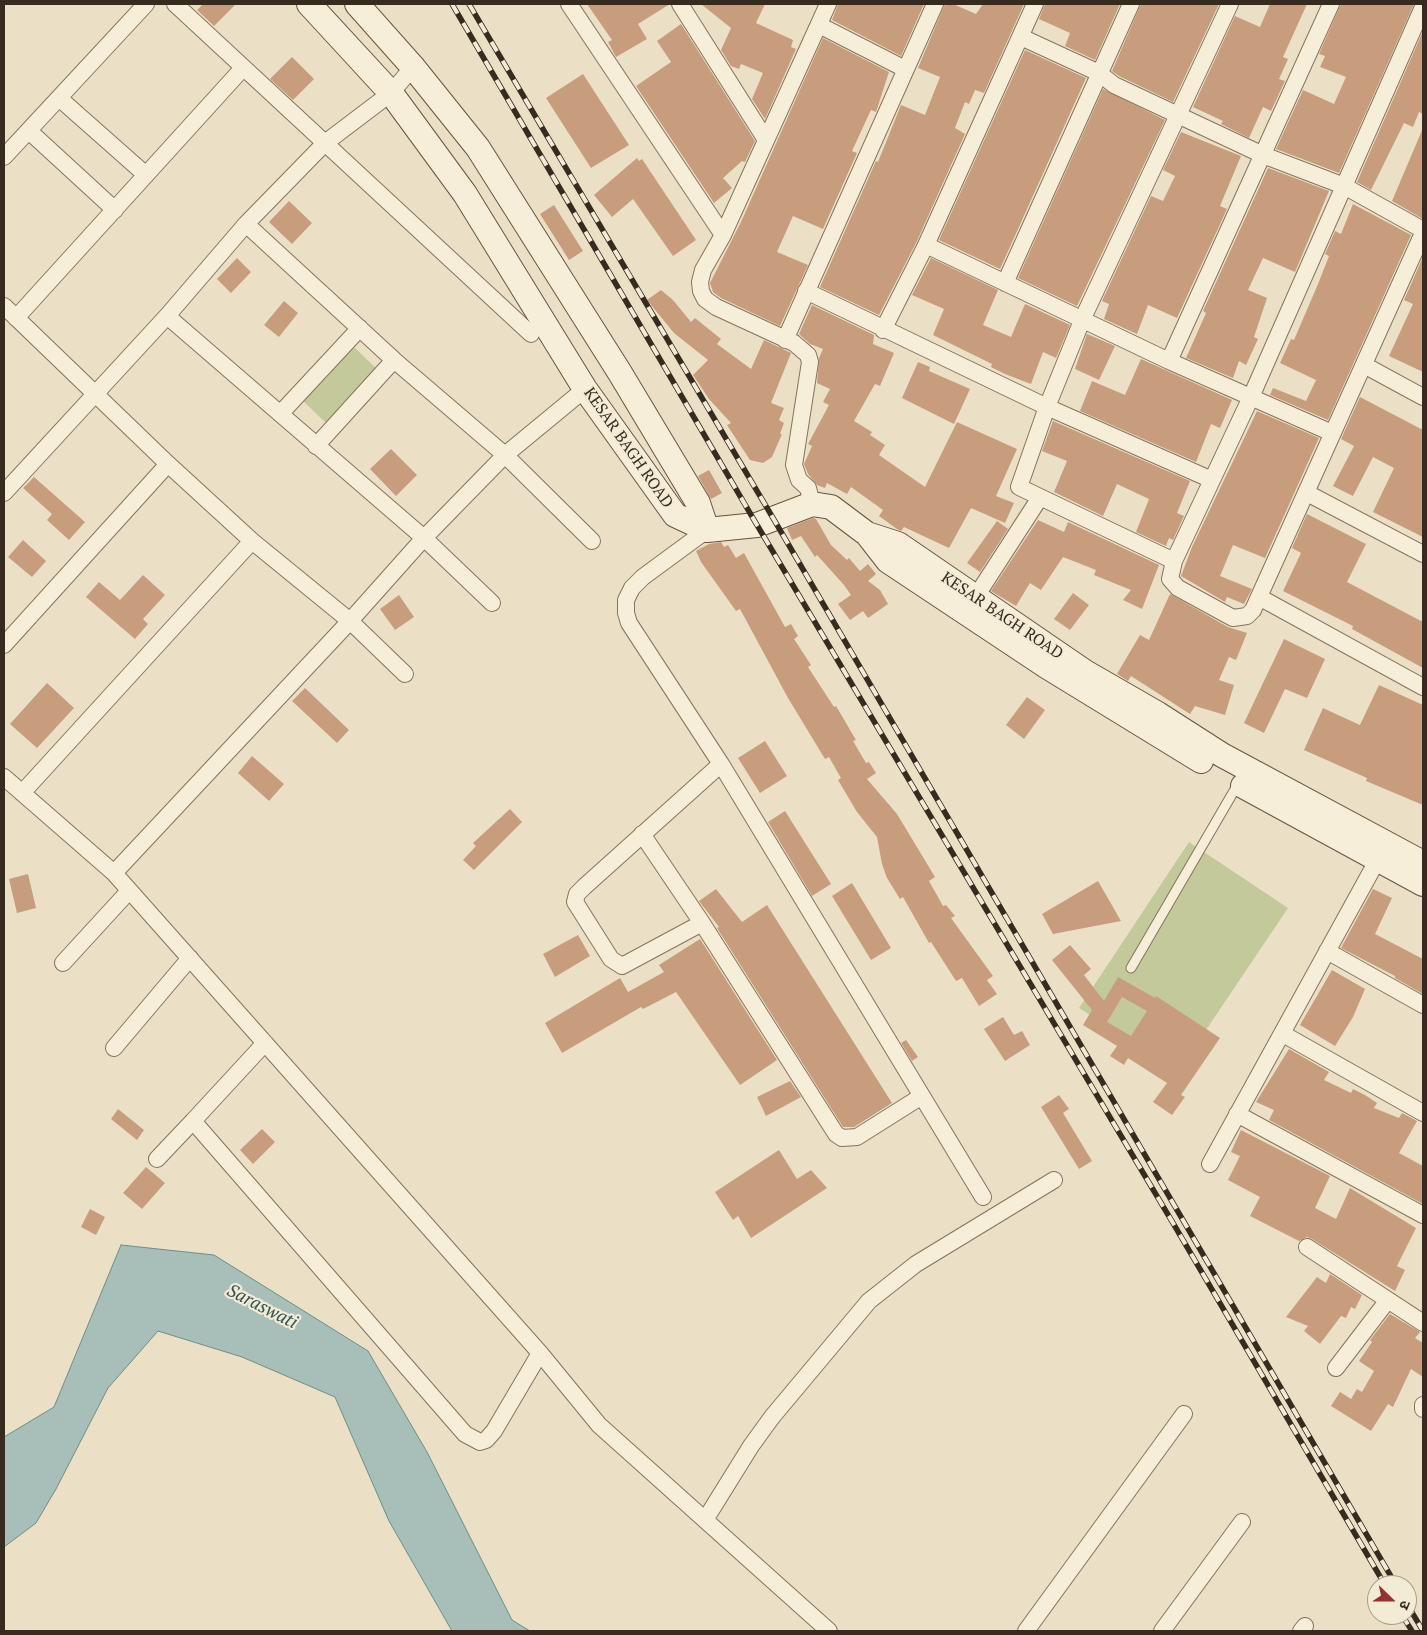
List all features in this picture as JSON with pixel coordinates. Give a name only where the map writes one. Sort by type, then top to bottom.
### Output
[{"type":"main road","name":"KESAR BAGH ROAD","points":[[309,4],[391,93],[465,194],[585,389],[675,515],[707,530]]},
{"type":"main road","points":[[357,4],[413,67],[478,148],[531,229],[698,503],[707,530],[757,525],[812,504]]},
{"type":"main road","name":"KESAR BAGH ROAD","points":[[812,504],[838,511],[867,534],[898,544],[1085,672],[1158,714],[1222,755],[1423,862]]},
{"type":"main road","points":[[867,534],[888,561],[1046,666],[1238,784],[1423,884]]},
{"type":"street","points":[[4,157],[146,4]]},
{"type":"street","points":[[175,4],[531,334]]},
{"type":"street","points":[[569,4],[723,235]]},
{"type":"street","points":[[680,4],[766,140]]},
{"type":"street","points":[[812,504],[808,488],[799,480],[794,465],[810,362],[804,350],[716,307],[706,299],[701,291],[700,282],[703,270],[723,235],[828,4]]},
{"type":"street","points":[[785,340],[935,4]]},
{"type":"street","points":[[883,330],[926,245],[1035,4]]},
{"type":"street","points":[[1005,283],[1131,4]]},
{"type":"street","points":[[1174,561],[1039,499],[1019,487],[1047,407],[1083,318],[1230,4]]},
{"type":"street","points":[[1169,361],[1331,4]]},
{"type":"street","points":[[1021,37],[1099,73],[1114,85],[1262,155],[1344,186],[1423,232],[1253,610],[1247,616],[1233,618],[1173,584],[1170,580],[1174,561],[1251,397],[1344,186],[1423,7]]},
{"type":"street","points":[[819,25],[905,69]]},
{"type":"street","points":[[8,482],[96,394],[167,316],[246,224],[325,143],[391,93],[413,67]]},
{"type":"street","points":[[16,318],[243,68]]},
{"type":"street","points":[[59,98],[146,175]]},
{"type":"street","points":[[28,130],[114,210]]},
{"type":"street","points":[[246,224],[394,360],[505,454],[592,541]]},
{"type":"street","points":[[926,245],[1083,318],[1169,361],[1332,433]]},
{"type":"street","points":[[806,292],[1047,407],[1212,480]]},
{"type":"street","points":[[4,306],[168,464],[252,541],[350,622],[406,674]]},
{"type":"street","points":[[167,316],[424,538],[492,603]]},
{"type":"street","points":[[280,414],[360,328]]},
{"type":"street","points":[[316,446],[394,360]]},
{"type":"street","points":[[1364,365],[1423,397]]},
{"type":"street","points":[[114,873],[350,622],[424,538],[505,454],[585,389]]},
{"type":"street","points":[[4,646],[168,464]]},
{"type":"street","points":[[1307,493],[1423,554]]},
{"type":"street","points":[[976,598],[1039,499]]},
{"type":"street","points":[[707,530],[643,577],[632,588],[626,600],[626,614],[721,764],[983,1197]]},
{"type":"street","points":[[22,793],[252,541]]},
{"type":"street","points":[[1259,597],[1423,687]]},
{"type":"street","points":[[702,923],[626,965],[616,964],[575,902],[577,894],[721,764]]},
{"type":"street","points":[[4,777],[114,873],[540,1353],[599,1426],[829,1631]]},
{"type":"street","points":[[642,834],[702,923],[836,1134],[842,1138],[858,1137],[922,1096]]},
{"type":"street","points":[[1210,1164],[1378,859]]},
{"type":"street","points":[[63,964],[129,890]]},
{"type":"street","points":[[1327,951],[1423,1005]]},
{"type":"street","points":[[114,1048],[190,958]]},
{"type":"street","points":[[1283,1034],[1423,1113]]},
{"type":"street","points":[[157,1159],[266,1043]]},
{"type":"street","points":[[1237,1114],[1423,1215]]},
{"type":"street","points":[[193,1121],[465,1434],[473,1440],[480,1442],[486,1440],[494,1431],[540,1353]]},
{"type":"street","points":[[705,1520],[767,1424],[869,1301],[916,1264],[1054,1180]]},
{"type":"street","points":[[1307,1247],[1423,1323]]},
{"type":"street","points":[[1336,1368],[1388,1300]]},
{"type":"street","points":[[1026,1631],[1184,1414]]},
{"type":"street","points":[[1162,1631],[1242,1522]]},
{"type":"lane","points":[[1131,968],[1238,784]]},
{"type":"green space","points":[[354,347],[378,370],[327,424],[302,400]]},
{"type":"green space","points":[[1189,842],[1288,908],[1177,1073],[1079,1008]]},
{"type":"water","name":"Saraswati","points":[[121,1245],[214,1255],[368,1351],[427,1452],[512,1620],[530,1631],[452,1631],[389,1521],[335,1397],[242,1357],[158,1331],[108,1388],[56,1489],[36,1523],[4,1547],[4,1437],[54,1407]]},
{"type":"building","points":[[203,4],[236,4],[214,26],[197,10]]},
{"type":"building","points":[[587,4],[670,4],[638,24],[647,39],[616,57],[608,42],[612,40]]},
{"type":"building","points":[[701,4],[765,4],[756,23],[793,40],[791,47],[796,49],[765,119],[752,99],[763,73],[741,64],[739,69],[731,66],[721,50],[731,28]]},
{"type":"building","points":[[838,4],[924,4],[901,56],[832,20]]},
{"type":"building","points":[[945,4],[953,4],[976,14],[983,4],[1024,4],[984,93],[975,90],[969,104],[965,102],[955,128],[965,134],[917,241],[879,315],[820,287],[876,161],[878,162],[901,105],[925,115],[940,77],[918,68]]},
{"type":"building","points":[[1045,4],[1120,4],[1095,60],[1065,46],[1070,33],[1039,19]]},
{"type":"building","points":[[1141,4],[1219,4],[1173,102],[1112,71]]},
{"type":"building","points":[[1270,4],[1307,4],[1283,57],[1288,59],[1279,79],[1285,81],[1271,111],[1263,107],[1249,138],[1221,124],[1223,121],[1193,107],[1235,16],[1260,27]]},
{"type":"building","points":[[1341,4],[1414,4],[1339,173],[1276,149],[1303,90],[1334,104],[1346,77],[1320,67],[1325,56],[1319,54]]},
{"type":"building","points":[[681,24],[755,141],[745,162],[742,161],[723,178],[732,188],[714,203],[636,86],[671,62],[657,41]]},
{"type":"building","points":[[1423,31],[1423,114],[1419,112],[1413,127],[1404,123],[1371,190],[1357,182]]},
{"type":"building","points":[[823,38],[889,72],[876,112],[871,110],[852,151],[857,153],[823,229],[793,216],[777,252],[808,265],[780,326],[721,298],[713,292],[710,283],[741,222]]},
{"type":"building","points":[[1025,50],[1086,78],[1000,269],[939,240]]},
{"type":"building","points":[[292,57],[314,79],[293,100],[270,79]]},
{"type":"building","points":[[583,74],[629,145],[591,168],[546,98]]},
{"type":"building","points":[[1103,89],[1165,120],[1077,306],[1018,278]]},
{"type":"building","points":[[1423,128],[1423,219],[1392,201]]},
{"type":"building","points":[[1181,132],[1241,156],[1220,206],[1227,209],[1177,318],[1148,305],[1137,334],[1104,319],[1109,304],[1102,301],[1151,196],[1163,201],[1175,176],[1163,170]]},
{"type":"building","points":[[637,158],[639,161],[642,159],[696,240],[673,256],[633,199],[612,217],[594,195]]},
{"type":"building","points":[[1268,168],[1329,191],[1295,272],[1263,258],[1248,290],[1267,298],[1254,337],[1258,339],[1246,365],[1239,361],[1233,378],[1186,358],[1206,313],[1203,311]]},
{"type":"building","points":[[289,201],[312,223],[292,244],[269,222]]},
{"type":"building","points":[[1353,204],[1411,235],[1328,420],[1270,395],[1273,388],[1306,401],[1316,380],[1280,363],[1291,339],[1294,340],[1318,284],[1329,256],[1325,254],[1335,231],[1341,234]]},
{"type":"building","points":[[554,205],[583,251],[569,260],[540,214]]},
{"type":"building","points":[[1423,257],[1423,372],[1389,356],[1413,304],[1404,300]]},
{"type":"building","points":[[237,258],[251,272],[231,293],[217,279]]},
{"type":"building","points":[[931,258],[998,290],[983,325],[1011,337],[1025,304],[1070,325],[1056,358],[1043,352],[1031,384],[991,367],[992,364],[933,335],[944,309],[912,295]]},
{"type":"building","points":[[661,290],[673,300],[691,322],[695,318],[721,339],[717,344],[751,369],[764,340],[791,353],[771,403],[784,408],[779,420],[784,423],[780,434],[782,434],[772,457],[763,463],[750,460],[727,425],[731,423],[709,399],[693,375],[708,360],[674,333],[647,300]]},
{"type":"building","points":[[284,301],[298,313],[279,337],[264,325]]},
{"type":"building","points":[[812,305],[874,335],[873,344],[894,353],[880,386],[875,384],[854,421],[872,432],[870,435],[885,445],[879,455],[925,487],[957,422],[1017,449],[996,496],[1014,503],[1005,523],[971,508],[949,548],[904,527],[901,531],[897,529],[879,516],[883,510],[851,487],[847,494],[827,483],[825,488],[817,485],[808,474],[804,464],[812,446],[808,444],[829,405],[823,402],[830,389],[817,383],[819,358],[823,349],[810,344],[799,334]]},
{"type":"building","points":[[1087,334],[1115,346],[1099,380],[1075,369]]},
{"type":"building","points":[[1141,359],[1232,400],[1220,428],[1211,424],[1196,462],[1080,411],[1092,381],[1125,395]]},
{"type":"building","points":[[918,362],[930,367],[929,371],[970,389],[954,424],[902,398]]},
{"type":"building","points":[[1360,397],[1423,430],[1423,537],[1373,512],[1394,468],[1373,457],[1353,496],[1333,486],[1354,446],[1341,439]]},
{"type":"building","points":[[1257,411],[1319,438],[1265,558],[1233,545],[1220,576],[1252,589],[1244,604],[1227,597],[1225,602],[1181,576],[1192,547]]},
{"type":"building","points":[[1053,421],[1190,481],[1177,513],[1184,516],[1173,540],[1169,538],[1166,546],[1136,532],[1149,499],[1117,484],[1103,516],[1054,492],[1067,461],[1042,451]]},
{"type":"building","points":[[391,449],[417,475],[396,496],[370,469]]},
{"type":"building","points":[[709,470],[722,493],[711,499],[698,476]]},
{"type":"building","points":[[34,477],[85,522],[69,540],[47,520],[52,514],[23,488]]},
{"type":"building","points":[[1307,514],[1366,544],[1347,582],[1423,622],[1423,668],[1352,629],[1353,626],[1283,591],[1301,553],[1292,548]]},
{"type":"building","points":[[813,518],[816,519],[831,545],[847,560],[849,558],[860,571],[868,564],[876,574],[868,581],[880,590],[888,604],[868,618],[863,611],[850,620],[838,604],[851,595],[844,585],[817,555],[815,557],[801,536],[792,540],[787,528]]},
{"type":"building","points":[[1038,520],[1064,532],[1068,522],[1159,565],[1142,609],[1123,600],[1131,590],[1094,575],[1096,570],[1063,557],[1041,590],[1030,583],[1016,606],[991,591]]},
{"type":"building","points":[[997,521],[1008,529],[980,572],[967,563]]},
{"type":"building","points":[[23,540],[46,561],[32,577],[8,557]]},
{"type":"building","points":[[721,542],[724,547],[728,545],[736,558],[744,553],[785,627],[791,624],[798,636],[794,639],[811,665],[808,667],[834,707],[836,706],[856,740],[853,741],[866,763],[869,762],[876,773],[867,779],[897,814],[935,877],[929,881],[943,906],[946,905],[955,916],[951,918],[993,976],[987,980],[997,994],[979,1006],[962,978],[956,981],[931,942],[929,943],[903,897],[900,899],[887,878],[882,864],[877,837],[857,812],[838,780],[841,778],[829,757],[825,759],[788,698],[740,609],[736,611],[701,562],[696,551],[709,544]]},
{"type":"building","points":[[143,575],[165,595],[143,619],[148,624],[135,639],[86,597],[99,582],[120,600]]},
{"type":"building","points":[[1073,593],[1089,605],[1070,630],[1054,619]]},
{"type":"building","points":[[1170,594],[1228,627],[1247,633],[1236,660],[1229,657],[1219,680],[1234,685],[1225,715],[1195,706],[1190,714],[1131,676],[1128,681],[1117,674],[1140,635],[1149,640]]},
{"type":"building","points":[[399,595],[414,617],[395,630],[380,609]]},
{"type":"building","points":[[1284,639],[1325,659],[1307,698],[1285,689],[1264,733],[1244,723]]},
{"type":"building","points":[[47,683],[74,708],[37,748],[10,724]]},
{"type":"building","points":[[1379,685],[1423,705],[1423,805],[1366,781],[1367,778],[1304,750],[1323,708],[1360,725]]},
{"type":"building","points":[[305,688],[349,730],[337,743],[292,701]]},
{"type":"building","points":[[1027,697],[1045,710],[1024,739],[1006,725]]},
{"type":"building","points":[[765,741],[787,776],[760,793],[738,758]]},
{"type":"building","points":[[252,756],[284,784],[269,801],[238,773]]},
{"type":"building","points":[[510,809],[522,822],[474,870],[463,860],[476,846],[473,843]]},
{"type":"building","points":[[785,811],[831,884],[812,896],[768,822]]},
{"type":"building","points":[[28,874],[36,908],[17,913],[9,879]]},
{"type":"building","points":[[1098,881],[1121,921],[1053,934],[1042,914]]},
{"type":"building","points":[[852,883],[891,948],[871,960],[832,896]]},
{"type":"building","points":[[716,889],[742,922],[767,905],[892,1103],[854,1127],[843,1127],[717,928],[719,927],[699,901]]},
{"type":"building","points":[[1373,889],[1392,898],[1375,934],[1423,959],[1423,994],[1395,978],[1395,976],[1341,948]]},
{"type":"building","points":[[578,935],[590,956],[555,977],[543,954]]},
{"type":"building","points":[[700,939],[777,1060],[740,1085],[676,992],[643,1009],[641,1007],[562,1053],[545,1023],[620,978],[628,992],[664,972],[659,965]]},
{"type":"building","points":[[1070,945],[1091,969],[1084,975],[1104,1001],[1118,977],[1155,998],[1156,996],[1220,1038],[1181,1095],[1185,1097],[1172,1115],[1153,1102],[1167,1083],[1128,1058],[1124,1065],[1110,1056],[1117,1046],[1083,1025],[1092,1010],[1052,960]],"holes":[[[1122,997],[1147,1011],[1131,1036],[1107,1022]]]},
{"type":"building","points":[[1332,970],[1365,989],[1353,1017],[1335,1046],[1300,1025]]},
{"type":"building","points":[[1003,1017],[1014,1035],[1022,1031],[1030,1045],[1005,1061],[984,1029]]},
{"type":"building","points":[[906,1040],[918,1057],[912,1061],[901,1043]]},
{"type":"building","points":[[1289,1049],[1329,1072],[1324,1080],[1351,1093],[1353,1089],[1365,1095],[1377,1103],[1374,1108],[1399,1118],[1402,1113],[1417,1121],[1399,1153],[1423,1166],[1423,1204],[1269,1120],[1274,1110],[1256,1102]]},
{"type":"building","points":[[790,1081],[801,1097],[766,1116],[757,1097]]},
{"type":"building","points":[[1059,1095],[1069,1109],[1063,1113],[1092,1161],[1079,1169],[1041,1107]]},
{"type":"building","points":[[118,1109],[144,1130],[137,1140],[111,1119]]},
{"type":"building","points":[[262,1129],[275,1142],[253,1164],[240,1150]]},
{"type":"building","points":[[1241,1130],[1330,1176],[1315,1208],[1336,1219],[1350,1188],[1416,1228],[1397,1266],[1405,1270],[1395,1291],[1312,1239],[1307,1237],[1299,1241],[1250,1216],[1260,1197],[1228,1180],[1240,1156],[1231,1152]]},
{"type":"building","points":[[779,1150],[797,1179],[811,1170],[827,1188],[751,1238],[738,1216],[733,1220],[715,1192]]},
{"type":"building","points":[[146,1167],[165,1183],[142,1209],[123,1193]]},
{"type":"building","points":[[90,1209],[105,1217],[96,1235],[81,1227]]},
{"type":"building","points":[[1330,1274],[1362,1295],[1355,1309],[1351,1307],[1346,1318],[1341,1316],[1320,1344],[1304,1331],[1308,1326],[1286,1317],[1317,1277],[1326,1283]]},
{"type":"building","points":[[1390,1314],[1420,1332],[1415,1338],[1423,1343],[1423,1377],[1411,1369],[1393,1407],[1388,1404],[1371,1431],[1331,1406],[1340,1392],[1351,1399],[1357,1389],[1362,1392],[1374,1371],[1359,1361],[1372,1342],[1370,1340]]},
{"type":"railway","points":[[452,4],[757,525],[1173,1223],[1379,1575]]},
{"type":"railway","points":[[469,4],[773,518],[1390,1575]]},
{"type":"railway","points":[[1417,1621],[1423,1631]]},
{"type":"railway","points":[[1408,1625],[1412,1631]]}]
